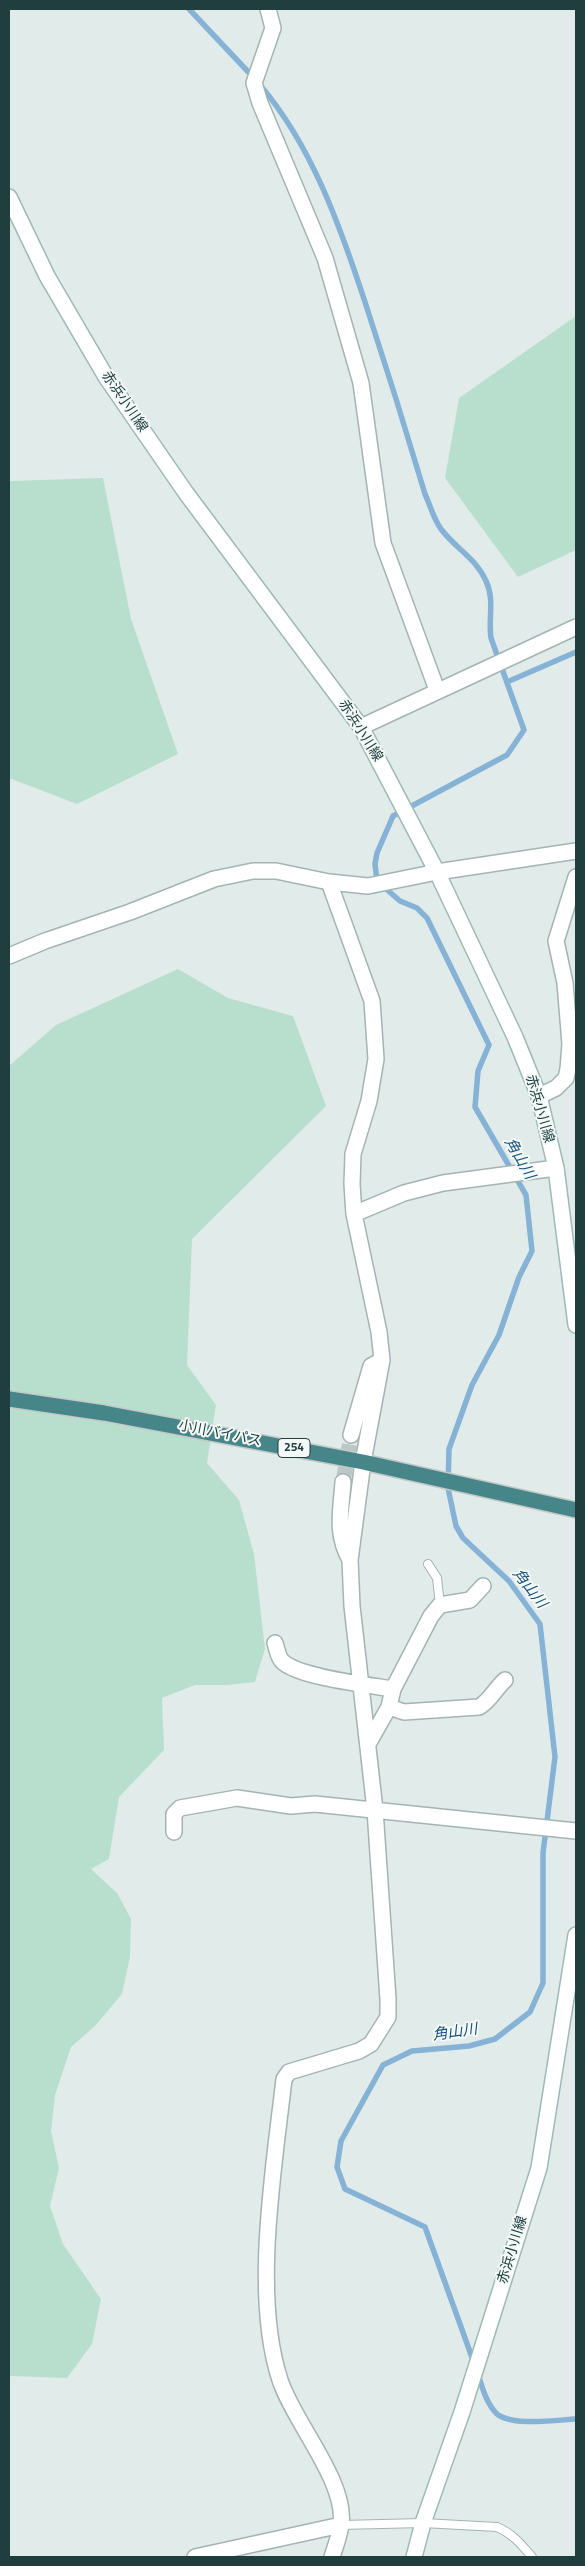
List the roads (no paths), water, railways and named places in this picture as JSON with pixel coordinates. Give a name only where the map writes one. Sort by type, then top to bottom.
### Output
[{"type":"highway","name":"小川バイパス","points":[[9,1399],[104,1413],[363,1462],[576,1510]]},
{"type":"street","points":[[268,9],[273,28],[254,83],[260,103],[326,258],[361,383],[383,543],[436,690]]},
{"type":"street","name":"赤浜小川線","points":[[9,197],[47,276],[106,377],[186,493],[361,727],[437,872],[515,1037],[539,1096],[556,1168],[576,1325]]},
{"type":"street","points":[[361,727],[436,690],[576,627]]},
{"type":"street","points":[[9,956],[214,879],[253,871],[276,871],[329,882],[368,886],[437,872],[576,851]]},
{"type":"street","points":[[539,1096],[556,1088],[566,1078],[573,1044],[566,984],[556,941],[576,877]]},
{"type":"street","points":[[329,882],[372,1001],[376,1059],[369,1101],[353,1154],[354,1214],[380,1332],[382,1360],[363,1462],[350,1560],[352,1606],[375,1810],[387,1968],[388,2017],[382,2030],[371,2044],[359,2051],[289,2072],[284,2079],[268,2231],[267,2299],[272,2350],[280,2382],[336,2489],[342,2514],[341,2525],[332,2557]]},
{"type":"street","points":[[354,1214],[404,1193],[443,1183],[556,1168]]},
{"type":"street","points":[[351,1435],[371,1366],[382,1360]]},
{"type":"street","points":[[343,1482],[340,1532],[342,1544],[350,1560]]},
{"type":"street","points":[[368,1744],[389,1708],[392,1689],[431,1616],[440,1605],[470,1600],[483,1586]]},
{"type":"street","points":[[275,1643],[281,1660],[292,1668],[308,1674],[392,1689]]},
{"type":"street","points":[[389,1708],[404,1712],[479,1707],[487,1703],[494,1690],[505,1680]]},
{"type":"street","points":[[174,1832],[174,1814],[180,1808],[237,1798],[291,1806],[315,1804],[570,1830]]},
{"type":"street","name":"赤浜小川線","points":[[414,2557],[423,2523],[462,2412],[538,2168],[575,1961],[576,1935]]},
{"type":"street","points":[[195,2557],[341,2525]]},
{"type":"lane","points":[[428,1564],[437,1578],[440,1605]]},
{"type":"lane","points":[[341,2525],[423,2523],[497,2527],[518,2540],[532,2557]]},
{"type":"waterway","points":[[189,9],[254,78]]},
{"type":"waterway","name":"角山川","points":[[260,85],[295,134],[335,216],[365,302],[425,494],[434,517],[447,536],[477,566],[489,588],[491,638],[524,730],[507,755],[393,816],[377,853],[375,864],[377,881],[400,901],[417,908],[427,918],[489,1045],[478,1071],[475,1107],[526,1195],[532,1251],[519,1277],[499,1335],[472,1385],[449,1449],[448,1488],[456,1526],[463,1538],[509,1581],[540,1624],[555,1757],[543,1853],[543,1983],[530,2012],[495,2039],[469,2046],[412,2051],[383,2065],[341,2141],[337,2167],[345,2189],[425,2227],[474,2363]]},
{"type":"waterway","points":[[507,682],[576,652]]},
{"type":"waterway","name":"角山川","points":[[478,2374],[490,2404],[496,2413],[503,2417],[512,2420],[534,2422],[576,2419]]},
{"type":"tunnel","points":[[343,1482],[351,1435]]}]
